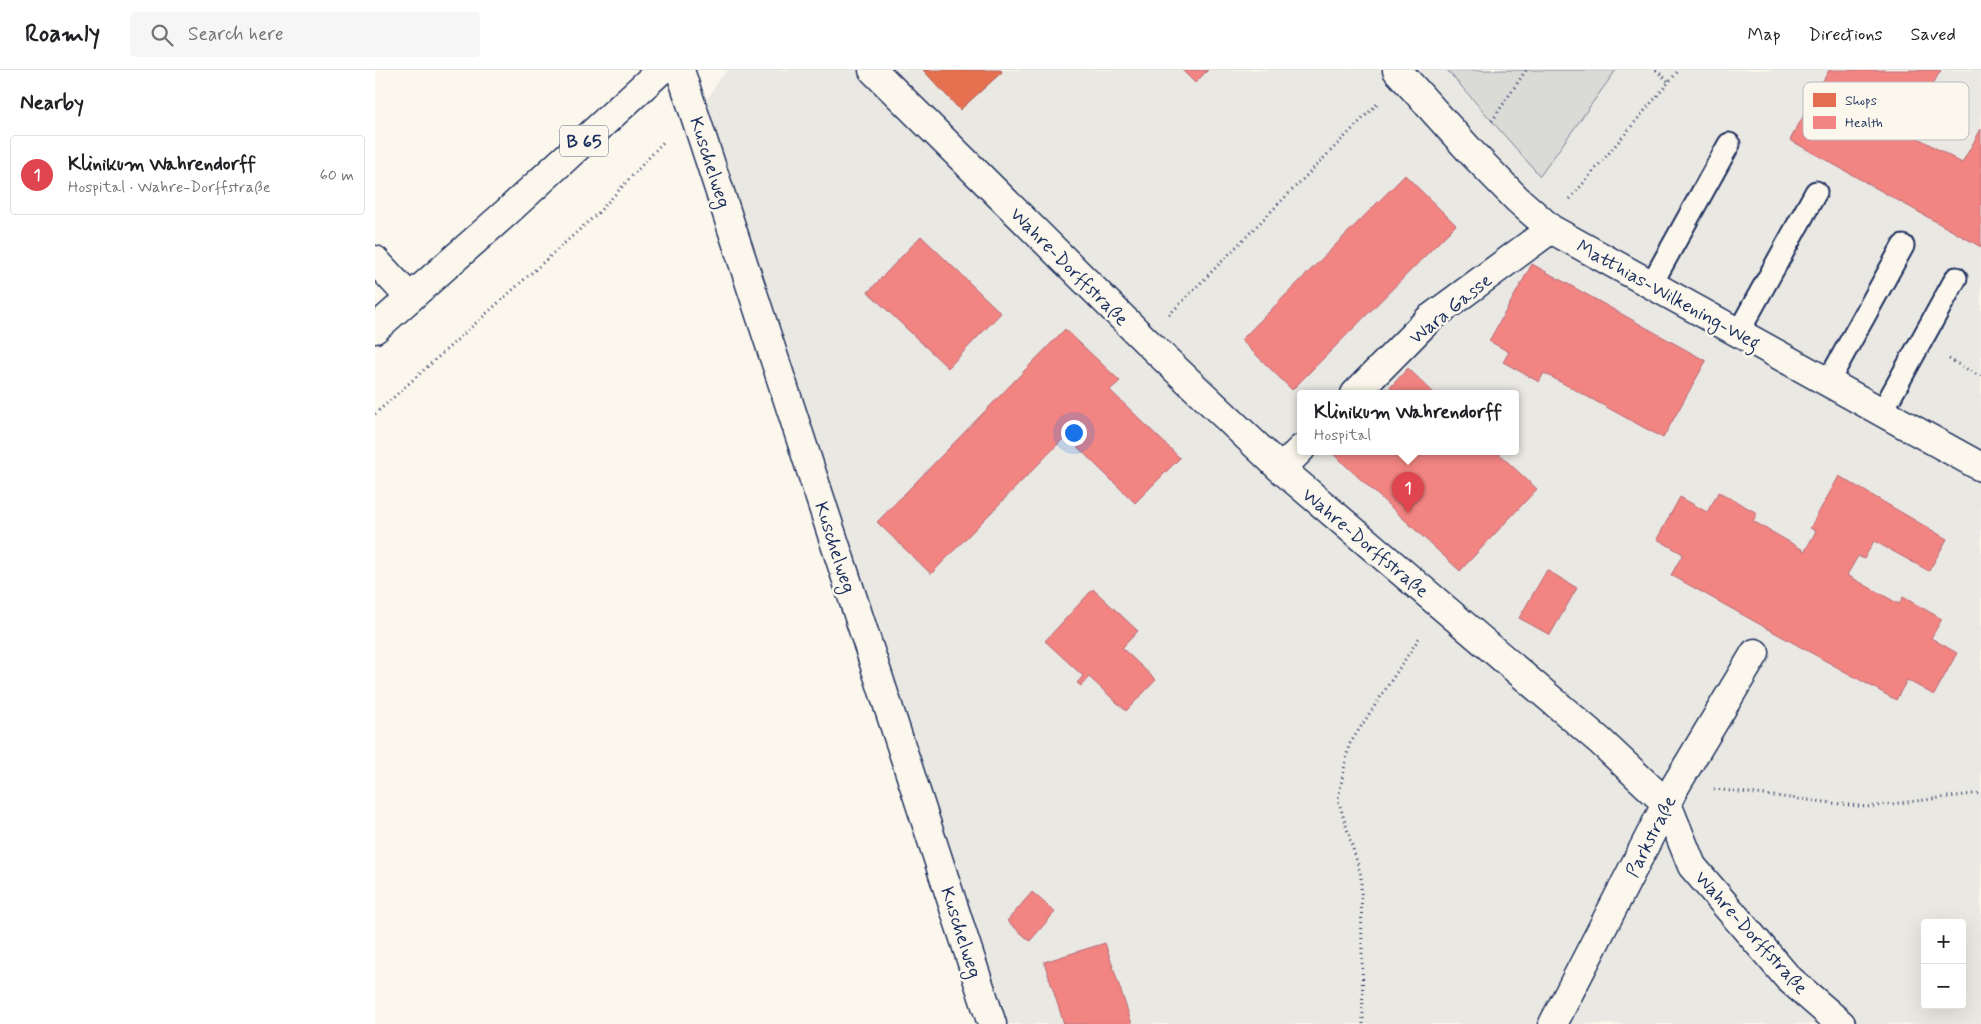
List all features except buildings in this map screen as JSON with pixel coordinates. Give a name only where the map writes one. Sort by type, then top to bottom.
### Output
[{"type":"street","name":"B 65","points":[[375,329],[507,212],[661,70]]},
{"type":"street","name":"Kuschelweg","points":[[680,70],[694,108],[991,1024]]},
{"type":"street","name":"Wahre-Dorffstraße","points":[[873,70],[1145,340],[1281,469],[1600,742],[1671,794],[1692,866],[1788,978],[1841,1024]]},
{"type":"street","name":"Matthias-Wilkening-Weg","points":[[1400,73],[1471,152],[1517,199],[1551,229],[1981,467]]},
{"type":"street","name":"Wara Gasse","points":[[1359,390],[1429,320],[1551,229]]},
{"type":"street","points":[[375,260],[410,298]]},
{"type":"street","points":[[1281,469],[1297,453]]},
{"type":"street","name":"Parkstraße","points":[[1553,1024],[1671,794],[1755,653]]},
{"type":"lane","points":[[1651,285],[1729,144]]},
{"type":"lane","points":[[1738,333],[1816,192]]},
{"type":"lane","points":[[1828,382],[1903,246]]},
{"type":"lane","points":[[1882,412],[1956,278]]},
{"type":"path","points":[[1471,152],[1526,70]]},
{"type":"path","points":[[1656,70],[1670,83]]},
{"type":"path","points":[[1551,229],[1574,193],[1670,83],[1679,70]]},
{"type":"path","points":[[1145,340],[1400,73]]},
{"type":"path","points":[[375,414],[598,213],[694,108]]},
{"type":"path","points":[[1363,1024],[1361,875],[1338,799],[1349,745],[1440,606]]},
{"type":"path","points":[[1671,794],[1867,807],[1981,793]]},
{"type":"shaded area","points":[[728,70],[1981,70],[1981,1024],[998,1024],[705,104],[719,79]]},
{"type":"shaded area","points":[[1447,70],[1616,70],[1540,176]]},
{"type":"place","name":"Klinikum Wahrendorff","points":[[1408,513]]}]
